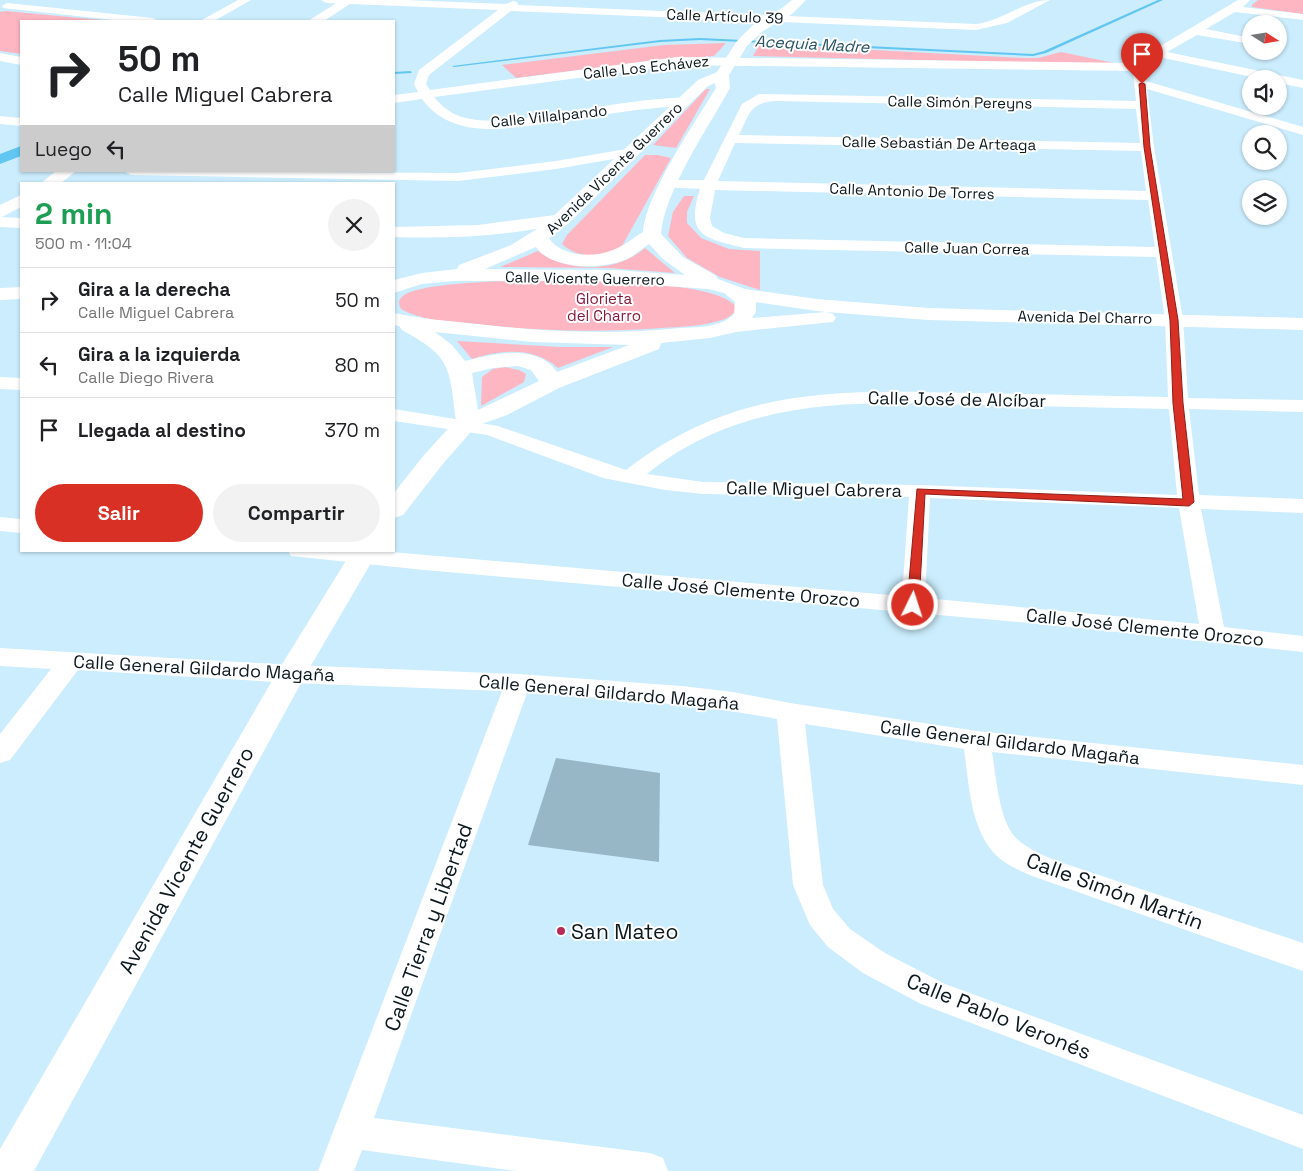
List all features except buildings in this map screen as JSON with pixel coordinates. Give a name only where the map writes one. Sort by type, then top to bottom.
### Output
[{"type":"street","points":[[4,7],[25,0]]},
{"type":"street","points":[[208,20],[246,0]]},
{"type":"street","name":"Calle Artículo 39","points":[[326,0],[419,4],[514,4],[590,11],[976,27],[990,26],[1003,21],[1044,0]]},
{"type":"street","name":"Avenida Vicente Guerrero","points":[[652,234],[653,222],[668,184],[723,88],[727,68],[745,41],[758,28],[796,5],[800,0]]},
{"type":"street","points":[[1019,0],[1044,0]]},
{"type":"street","points":[[1213,633],[1189,502],[1178,403],[1174,320],[1147,147],[1140,67],[1157,53],[1235,9],[1245,0]]},
{"type":"street","points":[[317,20],[349,1]]},
{"type":"street","points":[[399,17],[419,4]]},
{"type":"street","points":[[425,95],[420,84],[423,74],[514,4]]},
{"type":"street","points":[[4,7],[142,20]]},
{"type":"street","points":[[1235,9],[1303,17]]},
{"type":"street","points":[[580,23],[590,11]]},
{"type":"street","points":[[1196,31],[1242,39]]},
{"type":"street","points":[[1157,53],[1303,84]]},
{"type":"street","name":"Calle Los Echávez","points":[[395,99],[661,63],[727,68],[1140,67]]},
{"type":"street","name":"Avenida Vicente Guerrero","points":[[447,277],[510,253],[540,238],[563,219],[703,83],[727,68]]},
{"type":"street","points":[[1142,84],[1303,131]]},
{"type":"street","name":"Calle Villalpando","points":[[425,95],[442,113],[452,118],[468,122],[496,124],[683,102]]},
{"type":"street","name":"Calle Simón Pereyns","points":[[707,186],[749,104],[759,98],[1144,105]]},
{"type":"street","points":[[0,120],[20,122]]},
{"type":"street","name":"Calle Sebastián De Arteaga","points":[[731,139],[1147,147]]},
{"type":"street","points":[[186,172],[458,177],[556,165],[632,152],[664,150],[686,153]]},
{"type":"street","points":[[51,182],[66,172]]},
{"type":"street","name":"Calle Antonio De Torres","points":[[668,184],[1156,196]]},
{"type":"street","name":"Calle Juan Correa","points":[[707,186],[702,220],[709,231],[730,240],[744,243],[1164,252]]},
{"type":"street","points":[[0,213],[20,201]]},
{"type":"street","points":[[395,232],[472,232],[512,228],[563,219]]},
{"type":"street","points":[[0,222],[20,223]]},
{"type":"street","points":[[396,319],[473,330],[537,336],[622,338],[712,331],[732,326],[746,312],[745,301],[733,291],[682,266],[663,251],[652,234],[619,255],[595,260],[561,258],[546,248],[540,238]]},
{"type":"street","name":"Calle Vicente Guerrero","points":[[398,284],[447,277],[604,275],[676,280],[733,291]]},
{"type":"street","name":"Avenida Del Charro","points":[[733,291],[817,305],[928,314],[1303,324]]},
{"type":"street","points":[[0,294],[20,293]]},
{"type":"street","name":"Avenida Del Charro","points":[[732,326],[834,318],[928,314]]},
{"type":"street","points":[[396,319],[428,336],[446,350],[461,369],[466,423]]},
{"type":"street","points":[[395,509],[433,460],[466,423],[499,410],[551,383],[676,335]]},
{"type":"street","points":[[461,369],[491,361],[527,361],[546,372],[551,383]]},
{"type":"street","points":[[0,383],[20,384]]},
{"type":"street","name":"Calle José de Alcíbar","points":[[630,477],[660,454],[697,434],[754,413],[799,402],[895,397],[1303,406]]},
{"type":"street","name":"Calle Miguel Cabrera","points":[[395,416],[466,423],[611,472],[630,477],[702,488],[920,491],[1303,506]]},
{"type":"street","points":[[913,605],[920,491]]},
{"type":"street","points":[[0,524],[20,526]]},
{"type":"street","name":"Calle José Clemente Orozco","points":[[320,552],[363,554],[1213,633],[1303,644]]},
{"type":"street","name":"Avenida Vicente Guerrero","points":[[10,1171],[291,674],[363,554]]},
{"type":"street","name":"Calle General Gildardo Magaña","points":[[0,657],[291,674],[518,683],[682,695],[733,701],[977,742],[1303,775]]},
{"type":"street","points":[[0,753],[72,660]]},
{"type":"street","name":"Calle Tierra y Libertad","points":[[336,1171],[518,683]]},
{"type":"street","name":"Calle Pablo Veronés","points":[[790,712],[808,885],[820,916],[839,938],[874,963],[933,994],[1303,1132]]},
{"type":"street","name":"Calle Simón Martín","points":[[977,742],[984,793],[995,832],[1004,845],[1018,856],[1043,868],[1303,957]]},
{"type":"street","points":[[352,1132],[650,1171]]},
{"type":"green space","points":[[1258,0],[1303,0],[1303,14],[1252,7]]},
{"type":"green space","points":[[0,12],[101,20],[20,20],[20,54],[0,51]]},
{"type":"green space","points":[[726,43],[714,56],[649,61],[516,78],[502,65],[664,45]]},
{"type":"green space","points":[[760,44],[1024,58],[1038,58],[1061,52],[1124,65],[753,56]]},
{"type":"green space","points":[[706,89],[710,89],[676,148],[653,145]]},
{"type":"green space","points":[[645,155],[671,158],[622,246],[607,253],[583,255],[562,244],[567,235]]},
{"type":"green space","points":[[684,196],[694,196],[687,212],[687,223],[701,238],[729,249],[760,251],[760,290],[720,277],[687,258],[668,236],[673,212]]},
{"type":"green space","points":[[645,248],[675,273],[608,268],[500,267],[538,251],[563,263],[577,266],[606,266],[634,256]]},
{"type":"green space","name":"Glorieta del Charro","points":[[501,281],[626,282],[684,288],[709,293],[727,300],[737,309],[731,316],[700,325],[637,330],[588,331],[515,328],[441,321],[408,313],[401,309],[399,305],[399,300],[410,292],[428,288]]},
{"type":"green space","points":[[457,341],[560,347],[613,347],[558,368],[538,356],[527,353],[505,352],[472,359]]},
{"type":"green space","points":[[505,367],[519,370],[526,374],[524,382],[481,406],[482,377],[493,369]]},
{"type":"waterway","name":"Acequia Madre","points":[[454,66],[660,41],[700,39],[1033,55],[1045,52],[1161,0]]},
{"type":"waterway","name":"Acequia Madre","points":[[395,73],[410,72]]},
{"type":"waterway","name":"Acequia Madre","points":[[0,159],[20,151]]},
{"type":"place","name":"San Mateo","points":[[561,931]]},
{"type":"route","points":[[913,605],[920,491],[1189,502],[1178,403],[1174,320],[1147,147],[1142,84]]}]
